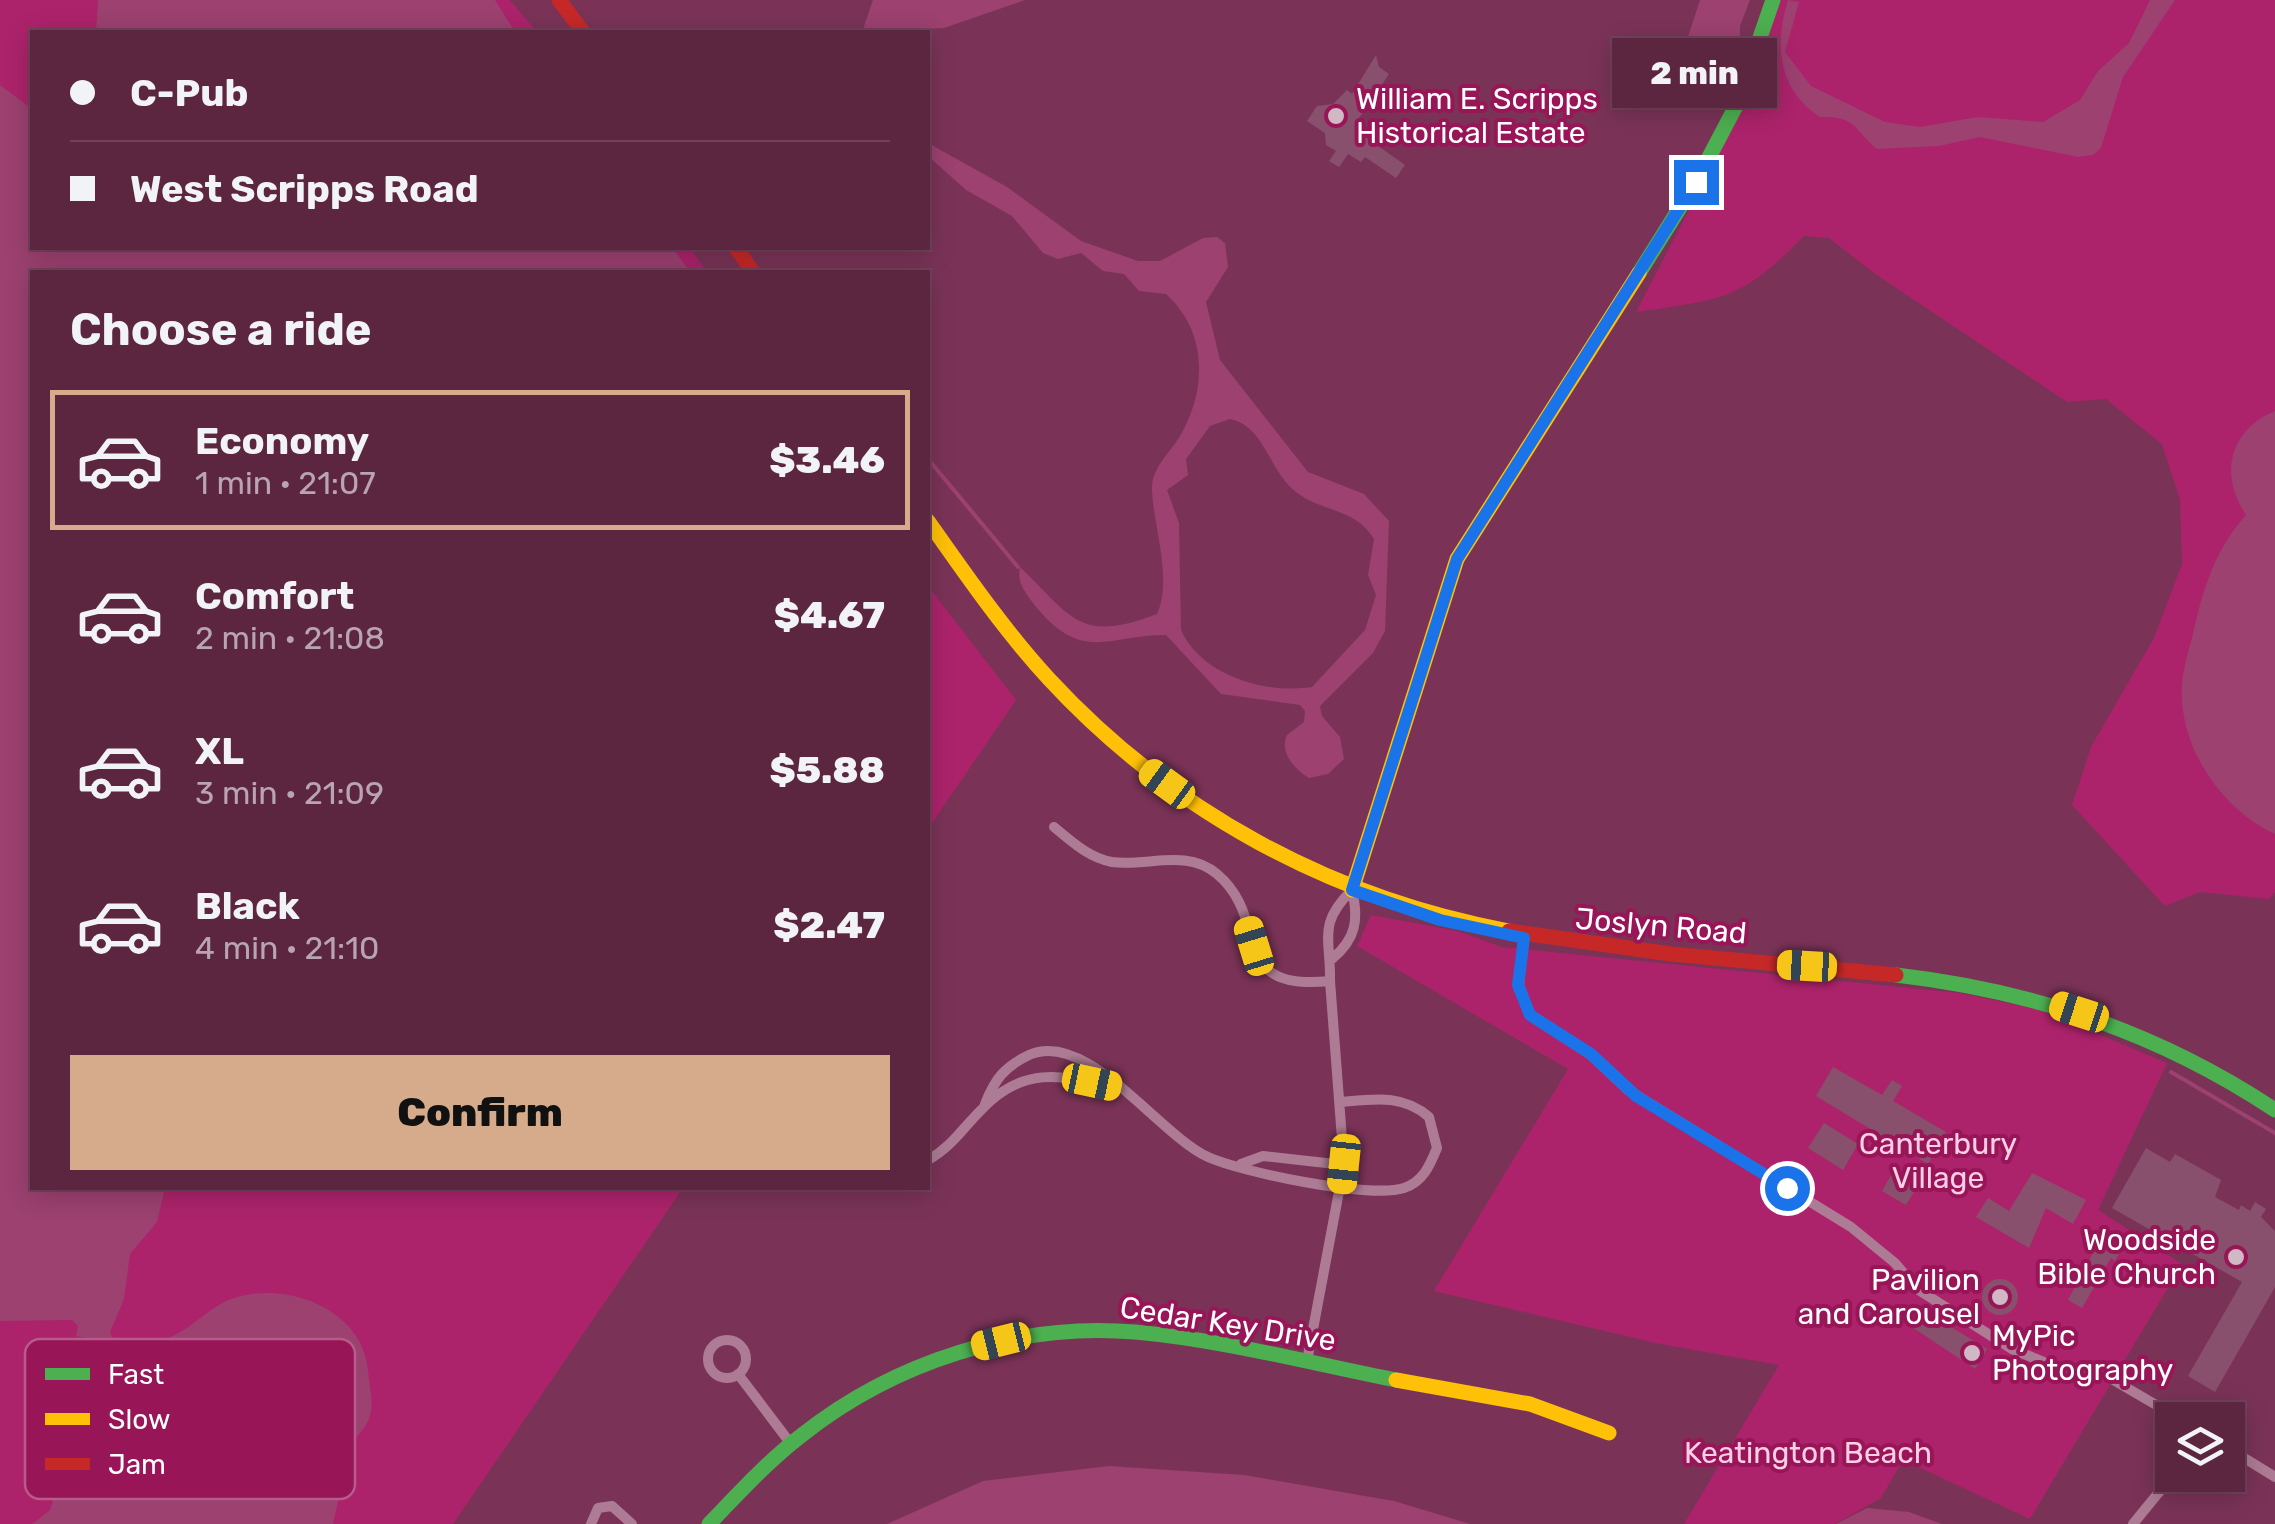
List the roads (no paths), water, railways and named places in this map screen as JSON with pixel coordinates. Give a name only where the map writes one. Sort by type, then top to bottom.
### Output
[{"type":"street","points":[[558,0],[582,30]]},
{"type":"street","points":[[1306,1361],[1344,1164],[1330,981],[1332,959],[1324,937],[1334,908],[1352,890],[1457,559],[1696,182],[1737,104],[1772,0]]},
{"type":"street","name":"Joslyn Road","points":[[930,523],[1036,664],[1118,745],[1240,833],[1352,890],[1440,920],[1596,949],[1859,969],[1994,988],[2153,1038],[2275,1110]]},
{"type":"street","points":[[1054,827],[1101,859],[1116,862],[1168,858],[1213,870],[1239,905],[1263,966],[1278,979],[1302,984],[1330,981]]},
{"type":"street","points":[[1332,959],[1348,945],[1358,916],[1352,890]]},
{"type":"street","points":[[1524,938],[1520,996],[1539,1023],[1591,1054],[1636,1096],[1835,1217],[1894,1262],[1928,1296],[2012,1349],[2056,1367],[2102,1374],[2155,1404]]},
{"type":"street","points":[[930,1159],[947,1149],[986,1104],[994,1082],[1007,1065],[1042,1050],[1064,1052],[1090,1065],[1209,1157],[1241,1164],[1258,1174],[1342,1187],[1402,1188],[1429,1167],[1437,1148],[1430,1118],[1408,1102],[1341,1102]]},
{"type":"street","points":[[986,1104],[1043,1074],[1120,1089]]},
{"type":"street","points":[[1241,1164],[1263,1156],[1344,1164]]},
{"type":"street","name":"Cedar Key Drive","points":[[709,1524],[791,1444],[862,1395],[911,1370],[1001,1341],[1132,1331],[1560,1412],[1609,1433]]},
{"type":"street","points":[[738,1374],[791,1444]]},
{"type":"street","points":[[2245,1458],[2275,1476]]},
{"type":"street","points":[[2133,1524],[2159,1492]]},
{"type":"street","points":[[591,1524],[598,1508],[612,1506],[632,1524]]},
{"type":"waterway","points":[[930,461],[1018,567]]},
{"type":"waterway","points":[[2171,1072],[2275,1133]]},
{"type":"place","name":"William E. Scripps Historical Estate","points":[[1336,116]]},
{"type":"place","name":"Woodside Bible Church","points":[[2236,1257]]},
{"type":"place","name":"Pavilion and Carousel","points":[[2000,1297]]},
{"type":"place","name":"MyPic Photography","points":[[1972,1353]]},
{"type":"park label","name":"Canterbury Village","points":[[1938,1161]]},
{"type":"park label","name":"Keatington Beach","points":[[1808,1453]]}]
